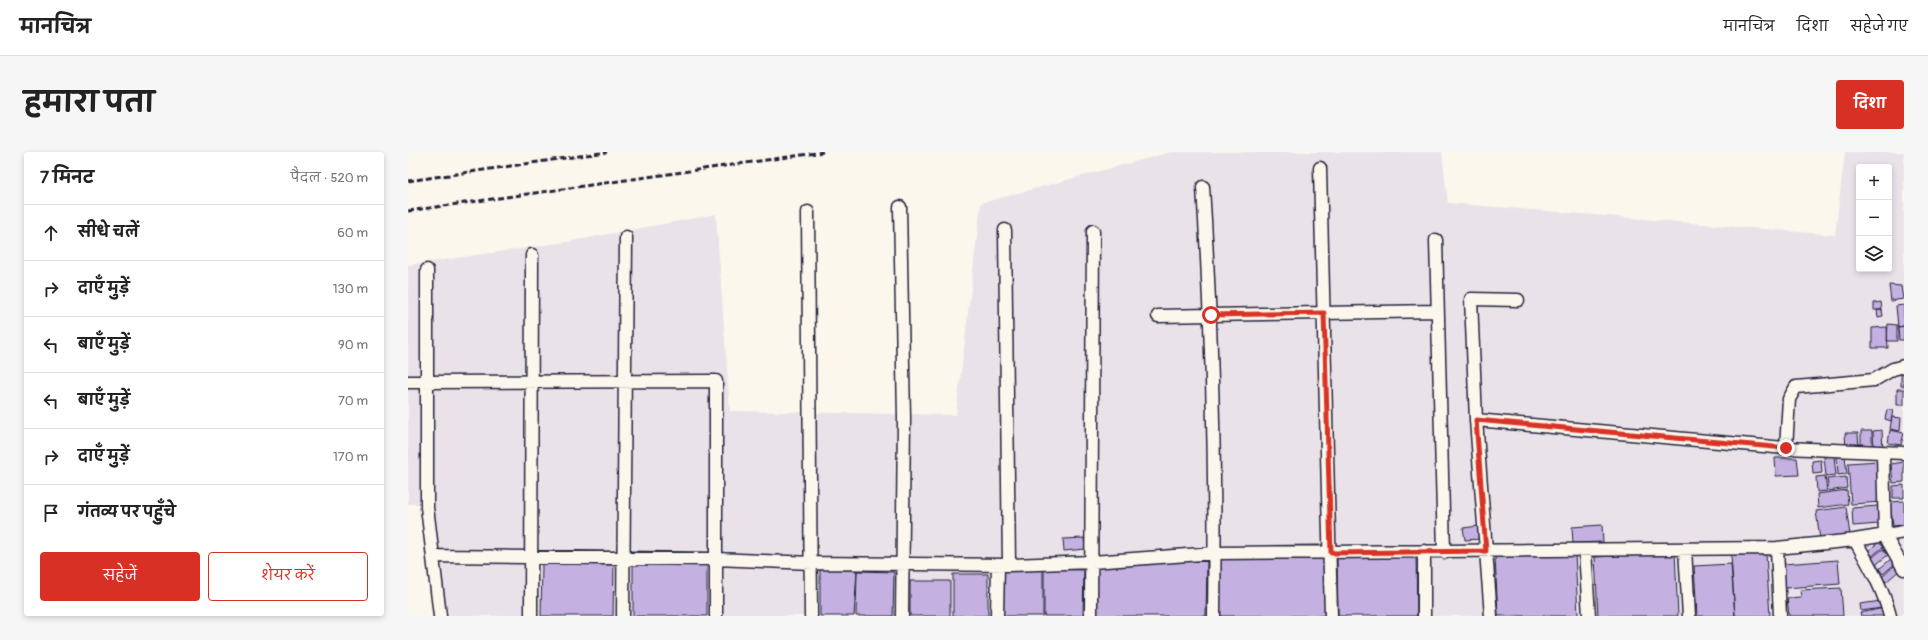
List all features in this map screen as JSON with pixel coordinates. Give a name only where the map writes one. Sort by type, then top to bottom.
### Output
[{"type":"street","points":[[1320,168],[1332,616]]},
{"type":"street","points":[[1204,187],[1211,315],[1215,553],[1214,616]]},
{"type":"street","points":[[900,207],[904,418],[902,616]]},
{"type":"street","points":[[808,212],[812,563],[811,616]]},
{"type":"street","points":[[998,616],[1004,565],[1005,230]]},
{"type":"street","points":[[1091,616],[1093,231]]},
{"type":"street","points":[[623,616],[626,237]]},
{"type":"street","points":[[1436,240],[1444,552]]},
{"type":"street","points":[[531,616],[532,255]]},
{"type":"street","points":[[427,270],[428,507],[440,616]]},
{"type":"street","points":[[1491,616],[1476,420],[1471,299],[1518,300]]},
{"type":"street","points":[[1158,316],[1437,311]]},
{"type":"street","points":[[1786,448],[1789,399],[1796,387],[1874,380],[1893,369],[1904,366]]},
{"type":"street","points":[[408,382],[716,381],[716,616]]},
{"type":"street","points":[[1476,420],[1786,448],[1904,453]]},
{"type":"street","points":[[1883,453],[1885,536],[1904,569]]},
{"type":"street","points":[[434,556],[716,559],[812,563],[1004,565],[1092,562],[1215,553],[1777,548],[1856,540],[1904,532]]},
{"type":"street","points":[[1856,540],[1885,596],[1890,616]]},
{"type":"street","points":[[1777,548],[1780,616]]},
{"type":"street","points":[[1685,549],[1689,616]]},
{"type":"street","points":[[1585,550],[1589,616]]},
{"type":"street","points":[[1424,551],[1424,616]]},
{"type":"shaded area","points":[[1171,152],[1442,152],[1448,203],[1835,235],[1845,152],[1904,152],[1904,616],[443,616],[430,504],[408,504],[408,265],[566,242],[716,214],[730,411],[956,415],[981,203]]},
{"type":"building","points":[[1889,285],[1901,286],[1903,299],[1891,301]]},
{"type":"building","points":[[1881,302],[1882,310],[1874,310],[1874,303]]},
{"type":"building","points":[[1904,305],[1904,326],[1898,327],[1896,306]]},
{"type":"building","points":[[1877,310],[1882,310],[1883,316],[1878,317]]},
{"type":"building","points":[[1888,324],[1897,325],[1897,341],[1887,341]]},
{"type":"building","points":[[1904,326],[1904,340],[1899,340],[1898,327]]},
{"type":"building","points":[[1887,327],[1888,348],[1872,348],[1872,328]]},
{"type":"building","points":[[1901,368],[1904,368],[1904,386],[1901,386]]},
{"type":"building","points":[[1897,389],[1904,389],[1904,405],[1897,405]]},
{"type":"building","points":[[1887,410],[1893,410],[1891,421],[1885,419]]},
{"type":"building","points":[[1892,417],[1901,418],[1900,431],[1890,429]]},
{"type":"building","points":[[1882,430],[1883,451],[1874,451],[1873,431]]},
{"type":"building","points":[[1890,430],[1904,433],[1901,445],[1888,443]]},
{"type":"building","points":[[1861,431],[1872,431],[1872,451],[1861,451]]},
{"type":"building","points":[[1845,433],[1858,433],[1859,450],[1846,451]]},
{"type":"building","points":[[1834,456],[1836,475],[1826,476],[1824,457]]},
{"type":"building","points":[[1845,456],[1847,474],[1838,475],[1837,457]]},
{"type":"building","points":[[1775,458],[1797,458],[1799,475],[1776,476]]},
{"type":"building","points":[[1821,460],[1822,473],[1813,474],[1812,461]]},
{"type":"building","points":[[1879,461],[1883,502],[1851,504],[1848,463]]},
{"type":"building","points":[[1904,462],[1904,482],[1893,483],[1891,464]]},
{"type":"building","points":[[1825,476],[1827,491],[1817,492],[1816,477]]},
{"type":"building","points":[[1846,477],[1847,488],[1829,491],[1827,479]]},
{"type":"building","points":[[1904,485],[1904,498],[1893,498],[1893,486]]},
{"type":"building","points":[[1847,490],[1848,504],[1818,508],[1817,494]]},
{"type":"building","points":[[1904,501],[1904,525],[1893,526],[1890,502]]},
{"type":"building","points":[[1878,506],[1879,524],[1853,526],[1852,508]]},
{"type":"building","points":[[1846,507],[1850,535],[1820,539],[1816,511]]},
{"type":"building","points":[[1602,525],[1603,542],[1573,543],[1572,527]]},
{"type":"building","points":[[1479,526],[1480,539],[1465,540],[1463,528]]},
{"type":"building","points":[[1084,538],[1085,549],[1064,551],[1063,539]]},
{"type":"building","points":[[1879,542],[1883,547],[1872,556],[1868,551]]},
{"type":"building","points":[[1883,549],[1888,555],[1874,566],[1869,560]]},
{"type":"building","points":[[1575,553],[1578,616],[1498,616],[1495,557]]},
{"type":"building","points":[[1675,553],[1678,616],[1598,616],[1595,557]]},
{"type":"building","points":[[1766,554],[1770,616],[1735,616],[1731,555]]},
{"type":"building","points":[[1416,555],[1417,616],[1338,616],[1337,557]]},
{"type":"building","points":[[1324,558],[1325,616],[1220,616],[1220,559]]},
{"type":"building","points":[[1892,558],[1896,563],[1883,574],[1879,569]]},
{"type":"building","points":[[1838,560],[1840,584],[1785,588],[1783,564]]},
{"type":"building","points":[[1207,561],[1206,616],[1097,616],[1097,563]]},
{"type":"building","points":[[707,563],[707,616],[633,616],[633,564]]},
{"type":"building","points":[[542,564],[614,565],[613,616],[541,616]]},
{"type":"building","points":[[1731,564],[1735,616],[1697,616],[1694,566]]},
{"type":"building","points":[[1896,564],[1901,569],[1886,582],[1882,577]]},
{"type":"building","points":[[820,567],[857,571],[854,616],[820,616]]},
{"type":"building","points":[[1004,569],[1043,569],[1043,616],[1003,616]]},
{"type":"building","points":[[1044,569],[1084,570],[1083,616],[1044,616]]},
{"type":"building","points":[[857,571],[894,572],[893,616],[856,616]]},
{"type":"building","points":[[953,574],[988,574],[988,616],[953,616]]},
{"type":"building","points":[[910,581],[950,581],[950,616],[910,616]]},
{"type":"building","points":[[1841,588],[1843,616],[1789,616],[1787,598],[1801,597],[1800,590]]},
{"type":"building","points":[[1881,601],[1882,608],[1861,611],[1860,604]]},
{"type":"building","points":[[1884,608],[1885,616],[1861,616],[1860,613]]},
{"type":"railway","points":[[408,181],[607,152]]},
{"type":"railway","points":[[408,211],[823,152]]},
{"type":"route","points":[[1211,315],[1324,313],[1331,553],[1486,551],[1476,420],[1786,448]]}]
